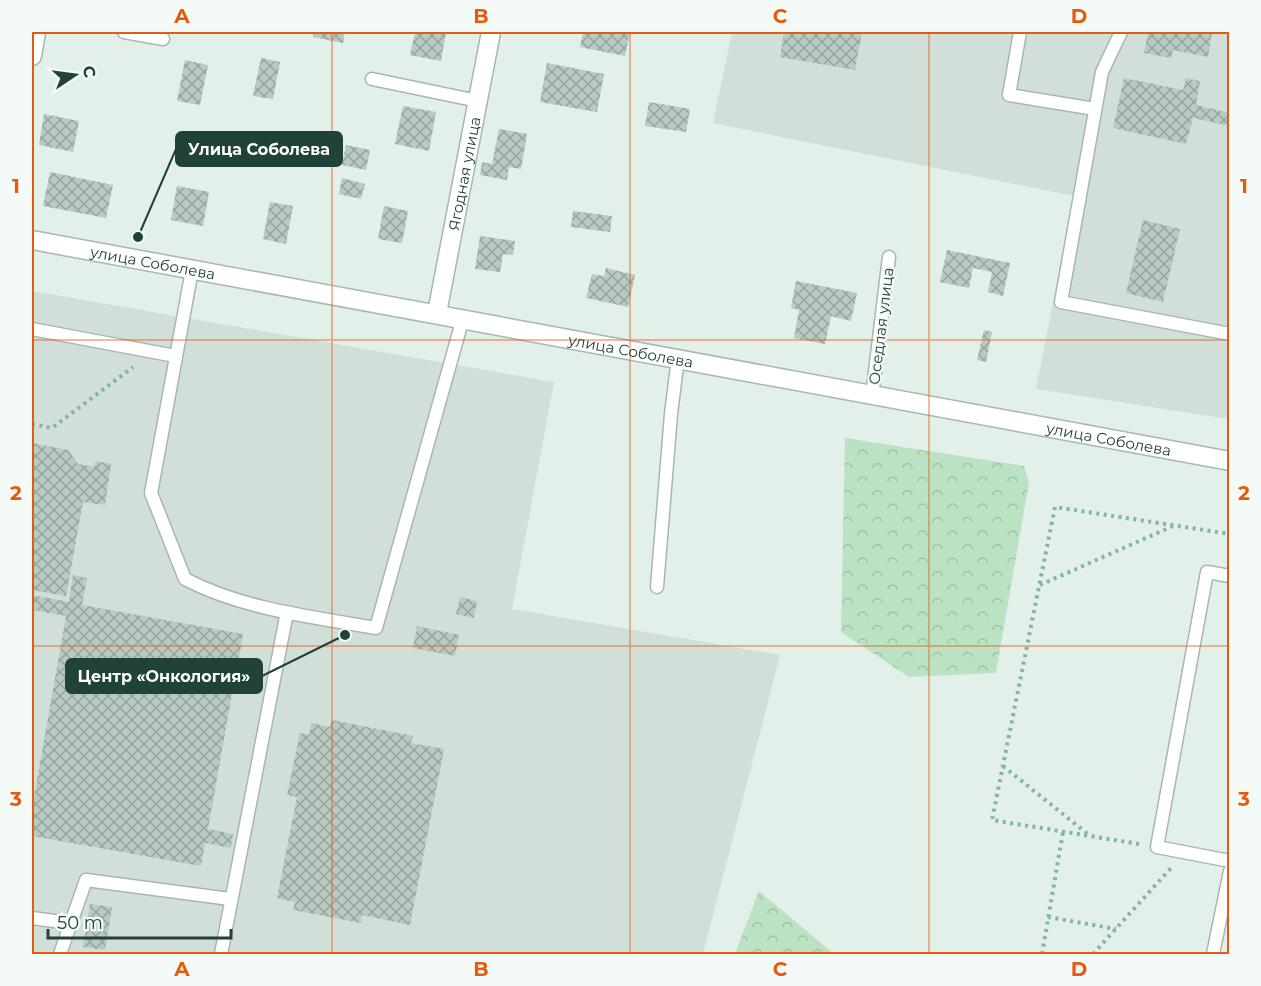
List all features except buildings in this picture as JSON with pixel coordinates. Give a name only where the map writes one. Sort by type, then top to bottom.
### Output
[{"type":"street","points":[[32,56],[36,32]]},
{"type":"street","name":"Ягодная улица","points":[[437,314],[491,32]]},
{"type":"street","name":"улица Соболева","points":[[32,240],[1230,460]]},
{"type":"lane","points":[[124,32],[163,39]]},
{"type":"lane","points":[[1020,32],[1009,95],[1095,109]]},
{"type":"lane","points":[[1121,32],[1102,72],[1061,303],[1230,334]]},
{"type":"lane","points":[[372,79],[478,101]]},
{"type":"lane","name":"Оседлая улица","points":[[873,396],[889,257]]},
{"type":"lane","points":[[192,270],[151,494],[185,579],[205,590],[287,612],[376,628],[463,318]]},
{"type":"lane","points":[[32,329],[175,356]]},
{"type":"lane","points":[[657,587],[671,414],[678,358]]},
{"type":"lane","points":[[1230,576],[1207,572],[1157,847],[1230,861]]},
{"type":"lane","points":[[221,954],[287,612]]},
{"type":"lane","points":[[1213,954],[1230,871]]},
{"type":"lane","points":[[60,954],[86,880],[230,899]]},
{"type":"lane","points":[[32,918],[69,924]]},
{"type":"path","points":[[32,424],[51,428],[155,351]]},
{"type":"path","points":[[1157,847],[992,820],[1055,507],[1230,534]]},
{"type":"path","points":[[1040,585],[1174,525]]},
{"type":"path","points":[[1003,766],[1090,836]]},
{"type":"path","points":[[1042,954],[1063,832]]},
{"type":"path","points":[[1093,954],[1185,853]]},
{"type":"path","points":[[1048,917],[1116,929]]},
{"type":"shaded area","points":[[732,32],[1229,32],[1229,419],[1036,389],[1074,196],[713,123]]},
{"type":"shaded area","points":[[32,291],[554,382],[512,609],[780,655],[703,954],[32,954]]},
{"type":"green space","points":[[845,438],[1024,466],[1029,482],[996,673],[909,677],[841,632]]},
{"type":"green space","points":[[759,891],[834,954],[735,954]]},
{"type":"place","name":"Улица Соболева","points":[[138,237]]},
{"type":"place","name":"Центр «Онкология»","points":[[345,635]]}]
